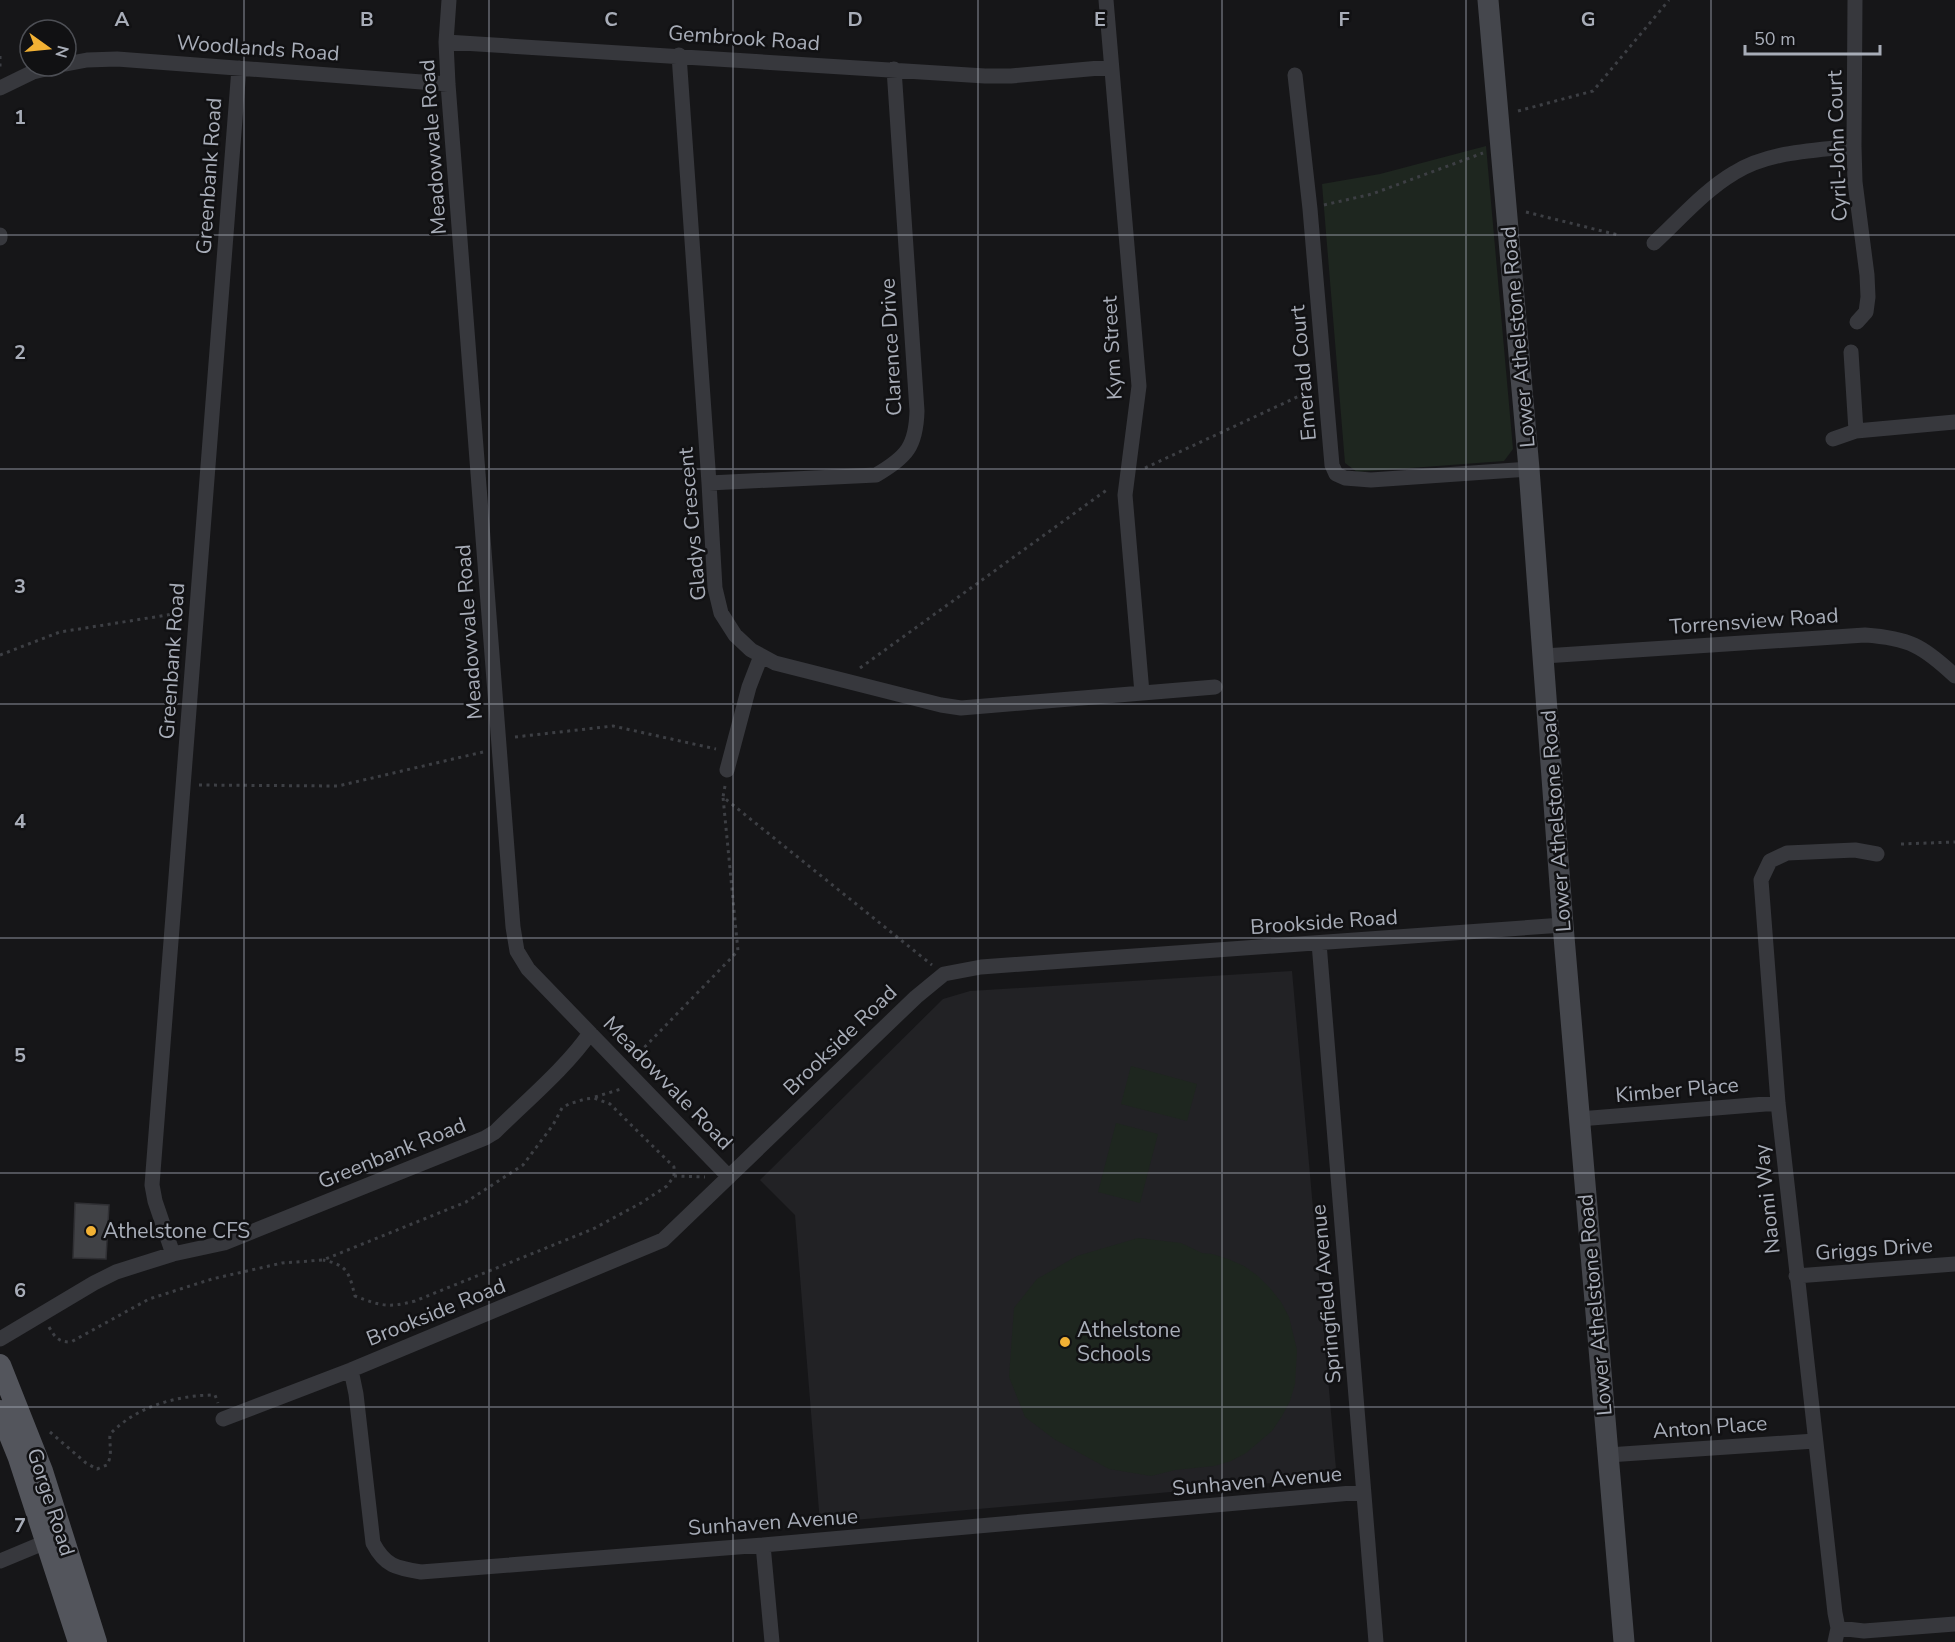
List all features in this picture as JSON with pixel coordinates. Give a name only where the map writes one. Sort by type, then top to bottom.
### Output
[{"type":"main road","name":"Gorge Road","points":[[0,1365],[30,1440],[79,1642]]},
{"type":"main road","name":"Gorge Road","points":[[0,1411],[96,1642]]},
{"type":"street","name":"Meadowvale Road","points":[[449,0],[448,84],[513,927],[517,951],[528,969],[729,1177]]},
{"type":"street","name":"Kym Street","points":[[1106,0],[1139,386],[1125,495],[1142,693]]},
{"type":"street","name":"Lower Athelstone Road","points":[[1488,0],[1529,469],[1563,925],[1624,1642]]},
{"type":"street","name":"Cyril-John Court","points":[[1855,0],[1855,182],[1867,275],[1866,312],[1857,322]]},
{"type":"street","name":"Gembrook Road","points":[[447,42],[985,76],[1011,76],[1111,67]]},
{"type":"street","name":"Gladys Crescent","points":[[679,55],[715,588],[721,613],[735,635],[751,650],[775,663],[961,708],[1215,687]]},
{"type":"street","name":"Woodlands Road","points":[[78,62],[117,59],[448,84]]},
{"type":"street","name":"Greenbank Road","points":[[173,1254],[154,1201],[152,1185],[239,68]]},
{"type":"street","name":"Clarence Drive","points":[[709,483],[876,475],[892,466],[909,449],[916,431],[917,411],[894,69]]},
{"type":"street","name":"Emerald Court","points":[[1295,75],[1310,208],[1332,465],[1336,474],[1345,478],[1371,480],[1529,469]]},
{"type":"street","points":[[0,88],[21,78]]},
{"type":"street","points":[[1654,243],[1716,186],[1752,164],[1776,156],[1854,146]]},
{"type":"street","points":[[1851,352],[1856,431]]},
{"type":"street","points":[[1833,439],[1856,431],[1955,422]]},
{"type":"street","name":"Torrensview Road","points":[[1544,656],[1864,635],[1888,637],[1914,645],[1934,656],[1955,676]]},
{"type":"street","points":[[727,770],[749,687],[761,656]]},
{"type":"street","name":"Naomi Way","points":[[1837,1635],[1778,1103],[1761,880],[1770,861],[1787,853],[1856,850],[1877,855]]},
{"type":"street","name":"Brookside Road","points":[[223,1419],[351,1370],[663,1240],[916,997],[944,974],[981,967],[1563,925]]},
{"type":"street","name":"Springfield Avenue","points":[[1318,943],[1376,1642]]},
{"type":"street","name":"Greenbank Road","points":[[0,1339],[117,1272],[173,1254],[224,1243],[485,1138],[547,1081],[590,1033]]},
{"type":"street","name":"Kimber Place","points":[[1579,1119],[1778,1103]]},
{"type":"street","name":"Griggs Drive","points":[[1796,1276],[1955,1264]]},
{"type":"street","name":"Sunhaven Avenue","points":[[351,1370],[356,1394],[373,1543],[381,1558],[399,1569],[421,1572],[764,1545],[1363,1492]]},
{"type":"street","name":"Anton Place","points":[[1608,1455],[1815,1441]]},
{"type":"street","points":[[0,1561],[54,1538]]},
{"type":"street","points":[[764,1545],[772,1642]]},
{"type":"street","points":[[1837,1635],[1955,1624]]},
{"type":"path","points":[[1498,116],[1593,91],[1669,0]]},
{"type":"path","points":[[1310,208],[1372,194],[1501,146]]},
{"type":"path","points":[[1507,208],[1618,235]]},
{"type":"path","points":[[844,680],[1128,475],[1326,384]]},
{"type":"path","points":[[0,655],[60,632],[180,613]]},
{"type":"path","points":[[183,784],[338,786],[499,744],[613,726],[732,752]]},
{"type":"path","points":[[624,1068],[738,951],[723,797],[727,770]]},
{"type":"path","points":[[723,797],[944,974]]},
{"type":"path","points":[[1901,844],[1955,842]]},
{"type":"path","points":[[42,1314],[54,1338],[62,1342],[71,1342],[149,1299],[212,1279],[282,1263],[323,1260],[466,1202],[523,1165],[553,1125],[562,1108],[578,1101],[639,1084]]},
{"type":"path","points":[[323,1260],[341,1266],[350,1275],[356,1296],[374,1303],[392,1306],[414,1300],[593,1229],[667,1186],[674,1176],[674,1167],[610,1104],[594,1098]]},
{"type":"path","points":[[674,1176],[729,1177]]},
{"type":"path","points":[[30,1440],[50,1432],[86,1463],[97,1468],[107,1465],[110,1460],[110,1434],[147,1408],[177,1398],[215,1395],[223,1419]]},
{"type":"shaded area","points":[[1486,146],[1513,449],[1504,461],[1357,472],[1345,463],[1322,184],[1380,174]]},
{"type":"shaded area","name":"Athelstone Schools","points":[[1292,971],[1336,1469],[1328,1478],[820,1523],[795,1215],[760,1180],[943,999],[970,991]]},
{"type":"shaded area","points":[[1131,1066],[1197,1084],[1187,1121],[1121,1104]]},
{"type":"shaded area","points":[[1116,1123],[1158,1134],[1140,1203],[1098,1192]]},
{"type":"shaded area","points":[[1138,1238],[1181,1243],[1202,1253],[1212,1254],[1244,1266],[1270,1288],[1289,1317],[1297,1350],[1295,1384],[1290,1401],[1272,1431],[1246,1453],[1231,1461],[1151,1476],[1109,1469],[1054,1439],[1025,1417],[1009,1377],[1014,1308],[1037,1279],[1077,1256]]},
{"type":"building","name":"Athelstone CFS","points":[[75,1203],[109,1205],[106,1259],[73,1258]]},
{"type":"place","name":"Athelstone CFS","points":[[91,1231]]},
{"type":"place","name":"Athelstone Schools","points":[[1065,1342]]}]
